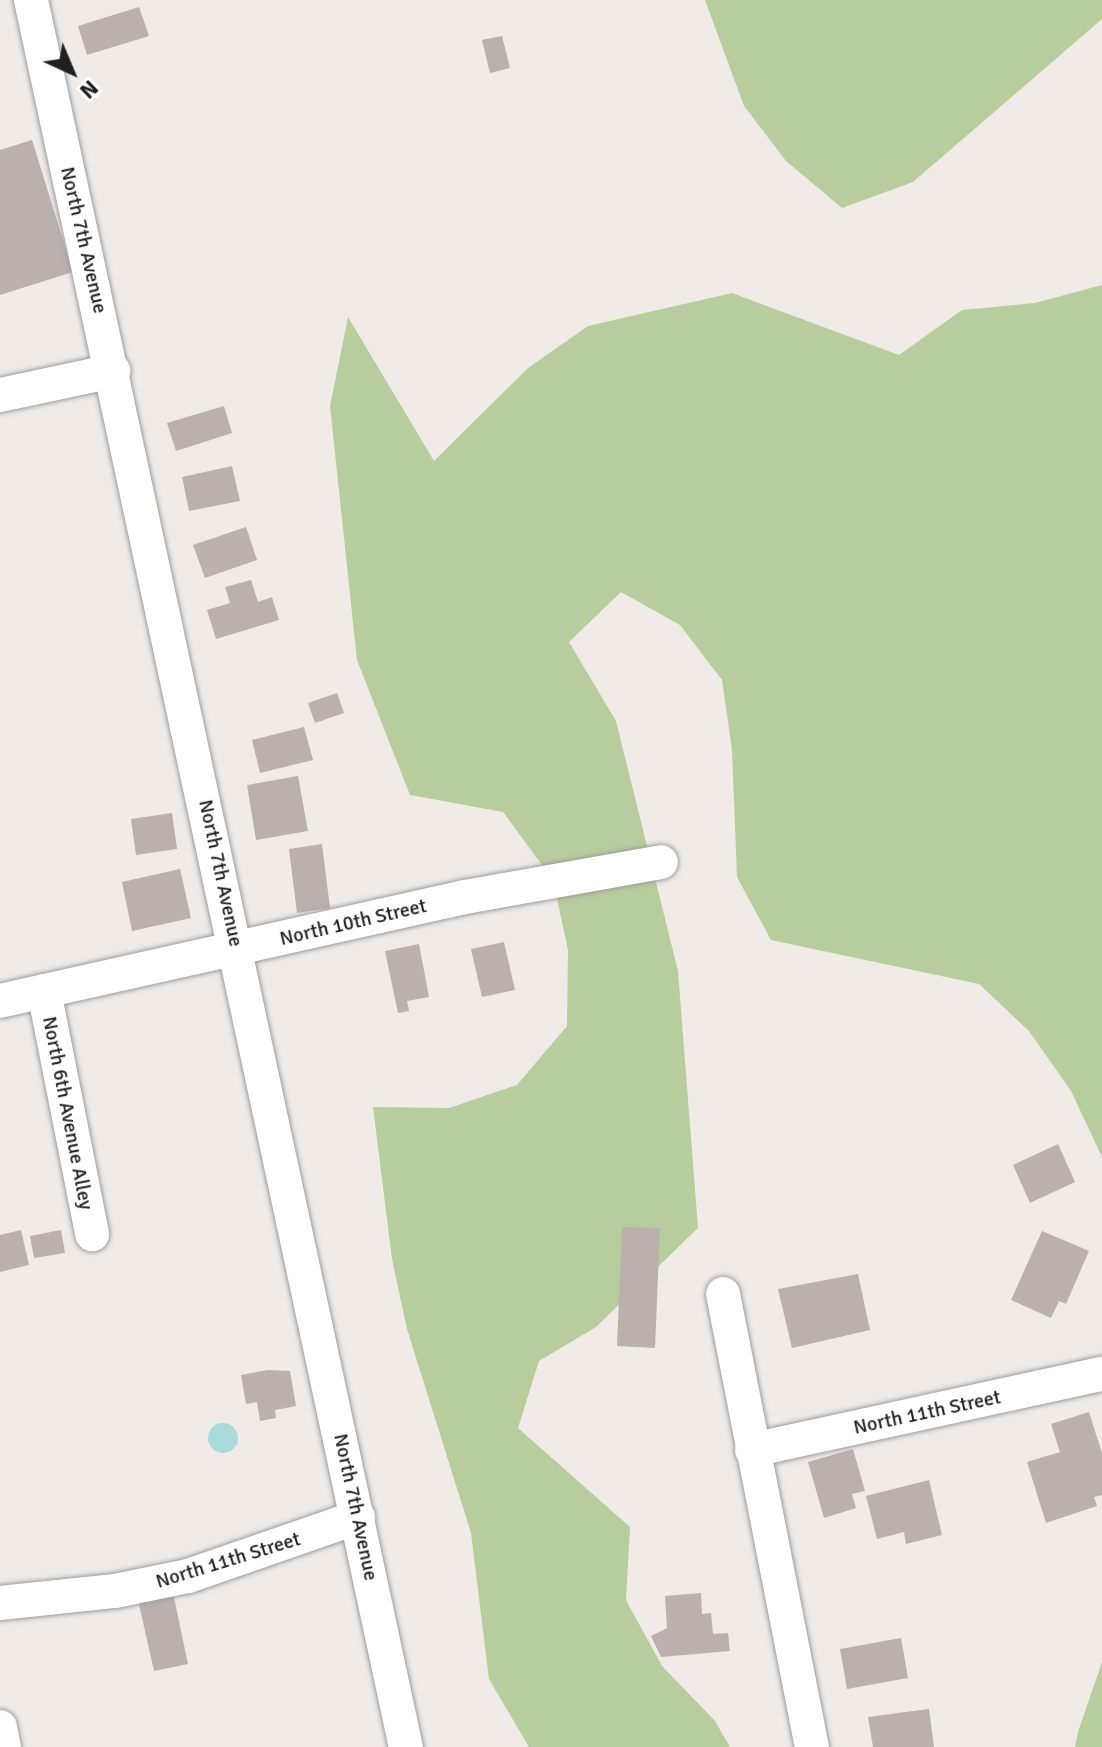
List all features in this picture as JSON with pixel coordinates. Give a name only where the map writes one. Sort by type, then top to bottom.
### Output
[{"type":"street","name":"North 7th Avenue","points":[[31,0],[406,1747]]},
{"type":"street","points":[[0,395],[113,371]]},
{"type":"street","name":"North 10th Street","points":[[0,1001],[465,897],[661,862]]},
{"type":"street","name":"North 6th Avenue Alley","points":[[44,991],[92,1234]]},
{"type":"street","points":[[723,1294],[812,1747]]},
{"type":"street","name":"North 11th Street","points":[[752,1450],[1102,1374]]},
{"type":"street","name":"North 11th Street","points":[[0,1603],[115,1591],[188,1576],[358,1517]]},
{"type":"street","points":[[0,1727],[4,1747]]},
{"type":"green space","points":[[705,0],[1102,0],[1102,19],[913,182],[842,208],[786,161],[744,106]]},
{"type":"green space","points":[[1102,285],[1102,1157],[1071,1091],[1029,1031],[979,984],[771,940],[737,877],[732,750],[722,680],[680,625],[621,592],[569,642],[616,721],[678,971],[698,1228],[596,1327],[539,1361],[518,1428],[630,1527],[626,1600],[662,1666],[715,1721],[730,1747],[529,1747],[489,1679],[471,1533],[407,1329],[392,1259],[373,1107],[449,1108],[517,1085],[567,1026],[568,950],[553,880],[503,812],[410,795],[357,660],[330,406],[348,317],[434,461],[528,368],[588,326],[732,293],[899,355],[962,310],[1035,303]]},
{"type":"green space","points":[[1102,1662],[1102,1747],[1075,1747],[1078,1732]]},
{"type":"water","points":[[223,1423],[234,1427],[238,1438],[234,1449],[223,1453],[212,1449],[208,1438],[212,1427]]},
{"type":"building","points":[[139,7],[149,36],[87,55],[78,26]]},
{"type":"building","points":[[502,36],[510,68],[490,73],[482,40]]},
{"type":"building","points":[[32,140],[73,272],[0,295],[0,150]]},
{"type":"building","points":[[224,406],[232,433],[176,451],[167,423]]},
{"type":"building","points":[[232,466],[240,501],[189,511],[182,477]]},
{"type":"building","points":[[246,527],[257,560],[205,578],[193,545]]},
{"type":"building","points":[[251,580],[258,602],[272,597],[279,620],[216,639],[207,610],[230,603],[225,587]]},
{"type":"building","points":[[337,693],[344,713],[315,723],[308,703]]},
{"type":"building","points":[[304,727],[313,760],[260,773],[252,740]]},
{"type":"building","points":[[298,776],[308,831],[256,840],[247,785]]},
{"type":"building","points":[[172,813],[177,849],[136,855],[131,819]]},
{"type":"building","points":[[322,844],[330,908],[297,913],[289,849]]},
{"type":"building","points":[[180,869],[191,918],[132,931],[122,882]]},
{"type":"building","points":[[504,942],[515,990],[482,997],[471,949]]},
{"type":"building","points":[[419,944],[429,997],[407,1001],[409,1011],[398,1013],[385,951]]},
{"type":"building","points":[[1058,1144],[1075,1182],[1030,1203],[1013,1165]]},
{"type":"building","points":[[622,1227],[660,1228],[655,1348],[617,1346]]},
{"type":"building","points":[[21,1230],[29,1265],[0,1272],[0,1235]]},
{"type":"building","points":[[61,1230],[65,1253],[34,1258],[30,1236]]},
{"type":"building","points":[[1042,1231],[1089,1251],[1066,1304],[1059,1301],[1051,1318],[1011,1300]]},
{"type":"building","points":[[858,1274],[870,1330],[792,1348],[778,1289]]},
{"type":"building","points":[[268,1370],[290,1371],[296,1406],[275,1410],[276,1418],[260,1421],[257,1402],[246,1404],[241,1375]]},
{"type":"building","points":[[1089,1412],[1102,1453],[1102,1495],[1094,1497],[1097,1506],[1046,1523],[1027,1462],[1060,1452],[1051,1424]]},
{"type":"building","points":[[853,1449],[865,1491],[852,1494],[856,1508],[824,1518],[808,1462]]},
{"type":"building","points":[[929,1480],[942,1535],[906,1544],[904,1532],[877,1539],[866,1496]]},
{"type":"building","points":[[173,1593],[188,1664],[154,1671],[138,1600]]},
{"type":"building","points":[[701,1593],[702,1614],[711,1613],[713,1634],[728,1633],[730,1651],[661,1657],[651,1636],[667,1628],[665,1596]]},
{"type":"building","points":[[901,1638],[908,1678],[847,1689],[840,1649]]},
{"type":"building","points":[[929,1709],[934,1747],[873,1747],[868,1717]]}]
